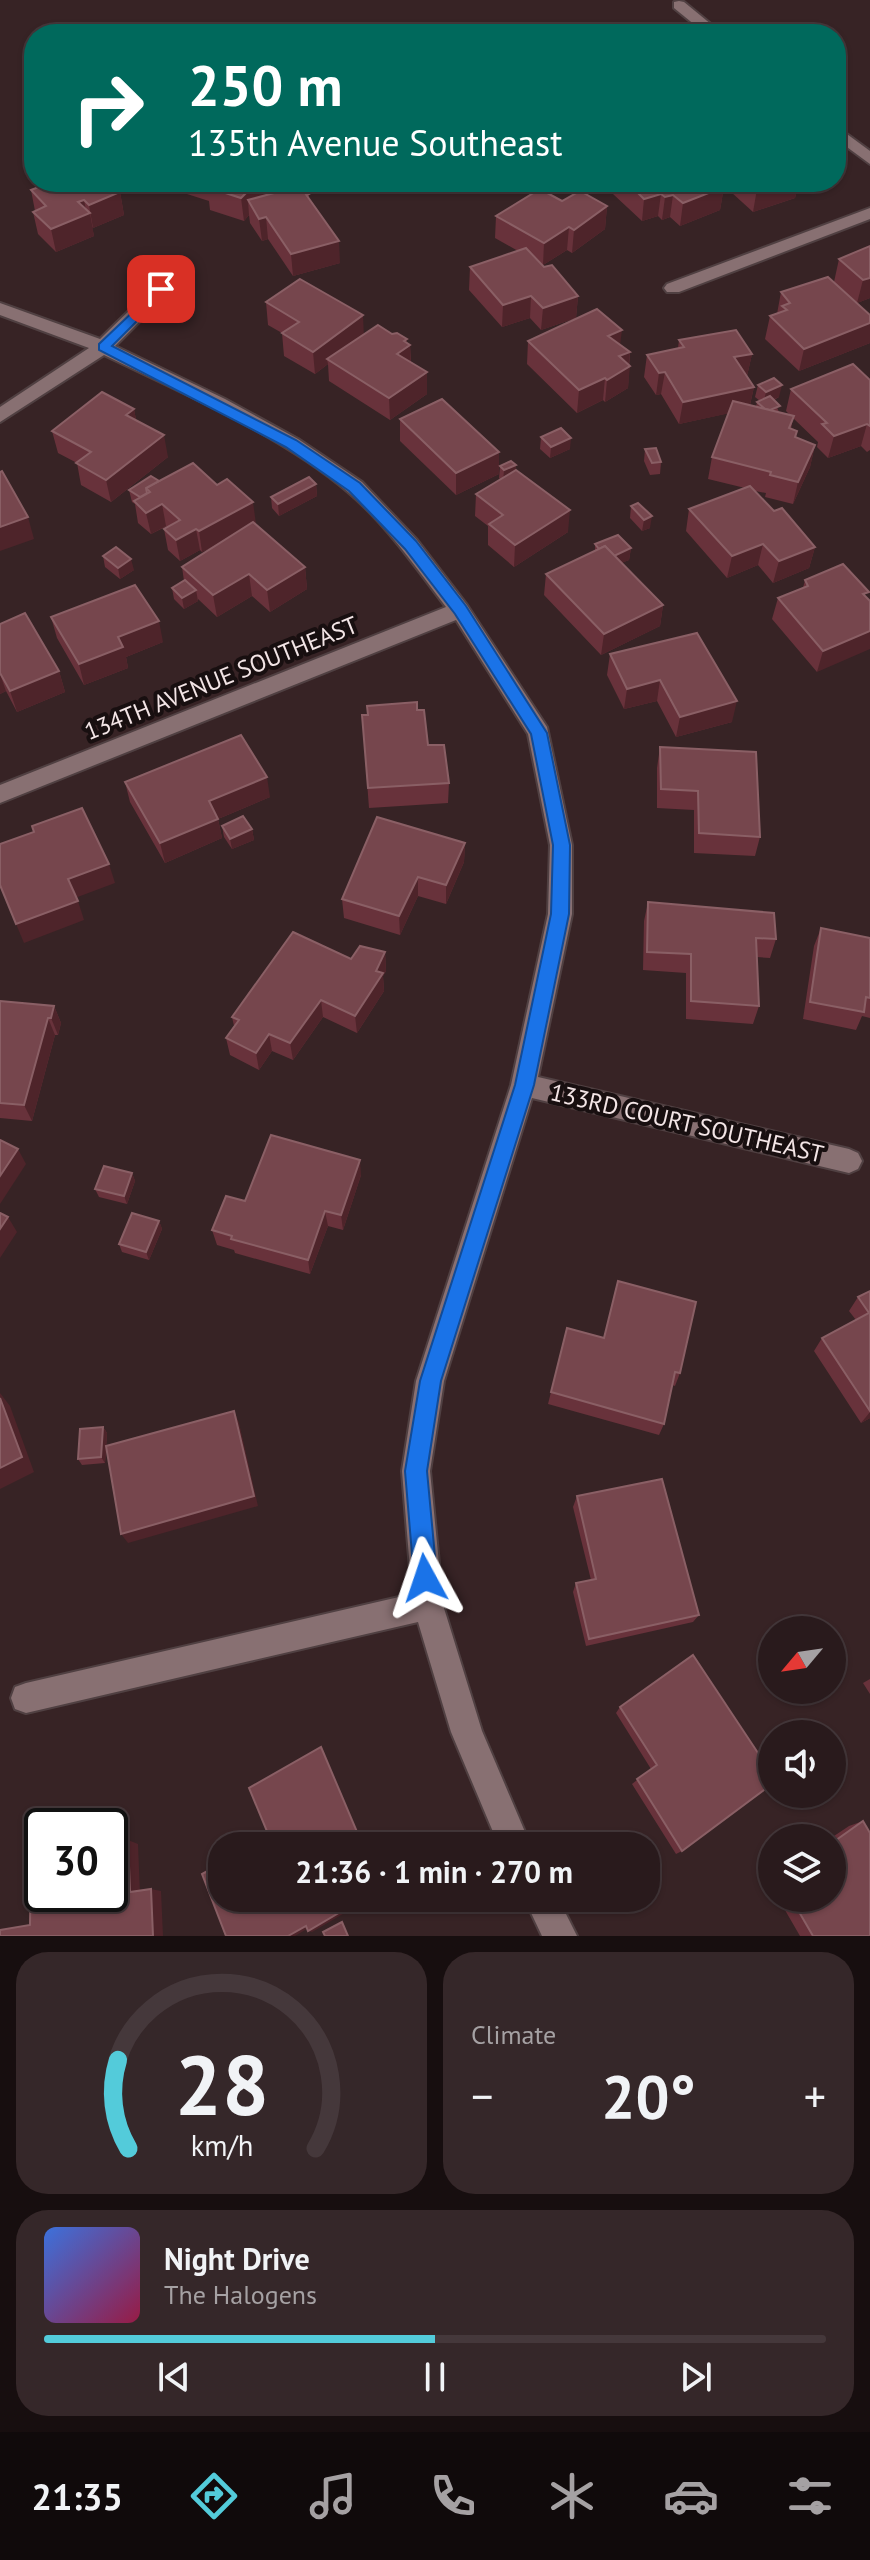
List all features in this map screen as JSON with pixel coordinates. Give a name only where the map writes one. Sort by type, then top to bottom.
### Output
[{"type":"street","points":[[679,5],[703,24]]},
{"type":"street","points":[[846,139],[870,159]]},
{"type":"street","points":[[673,288],[870,213]]},
{"type":"street","points":[[0,416],[103,347],[181,270]]},
{"type":"street","points":[[0,309],[103,347],[291,444],[355,487],[410,545],[460,610],[539,733],[561,845],[560,914],[524,1085],[430,1381],[416,1471],[428,1605],[467,1732],[509,1832]]},
{"type":"street","name":"134TH AVENUE SOUTHEAST","points":[[0,794],[460,610]]},
{"type":"street","name":"133RD COURT SOUTHEAST","points":[[524,1085],[849,1161]]},
{"type":"street","points":[[26,1698],[428,1605]]},
{"type":"street","points":[[547,1912],[560,1936]]},
{"type":"building","points":[[33,192],[120,192],[89,205],[84,200],[78,202],[90,213],[51,229],[33,212],[46,206]]},
{"type":"building","points":[[222,192],[247,192],[241,198]]},
{"type":"building","points":[[278,192],[304,192],[339,241],[291,254],[266,217],[259,219],[248,200]]},
{"type":"building","points":[[535,192],[546,192],[562,201],[582,192],[607,206],[574,230],[569,227],[544,243],[496,216]]},
{"type":"building","points":[[637,192],[711,192],[683,203],[673,195],[665,197],[661,194],[644,199]]},
{"type":"building","points":[[870,246],[870,278],[863,280],[839,259]]},
{"type":"building","points":[[526,248],[544,267],[552,265],[578,296],[543,308],[531,296],[503,305],[470,267]]},
{"type":"building","points":[[828,277],[870,315],[870,323],[804,349],[770,316],[787,310],[782,306],[790,303],[781,292]]},
{"type":"building","points":[[300,279],[363,315],[313,352],[282,333],[299,322],[266,302]]},
{"type":"building","points":[[597,309],[622,330],[608,336],[630,352],[619,356],[630,366],[607,380],[605,378],[579,390],[528,341]]},
{"type":"building","points":[[378,325],[407,339],[404,341],[410,345],[397,354],[427,372],[389,398],[327,359]]},
{"type":"building","points":[[736,330],[752,354],[734,357],[754,387],[683,402],[665,372],[659,373],[647,355],[684,347],[679,340]]},
{"type":"building","points":[[853,364],[870,380],[870,426],[867,424],[834,436],[822,424],[827,423],[791,389]]},
{"type":"building","points":[[774,378],[782,385],[766,392],[758,385]]},
{"type":"building","points":[[102,392],[134,409],[126,415],[164,435],[106,480],[76,463],[91,452],[52,431]]},
{"type":"building","points":[[770,396],[780,406],[770,410],[757,402]]},
{"type":"building","points":[[442,399],[499,452],[456,473],[400,419]]},
{"type":"building","points":[[733,401],[794,416],[789,428],[797,431],[795,437],[815,445],[798,482],[712,457]]},
{"type":"building","points":[[561,428],[571,438],[551,447],[541,437]]},
{"type":"building","points":[[656,448],[661,462],[652,463],[645,449]]},
{"type":"building","points":[[511,461],[516,465],[504,470],[500,466]]},
{"type":"building","points":[[193,463],[217,485],[227,479],[253,502],[176,540],[164,529],[180,520],[162,504],[146,513],[134,501],[150,492],[146,488]]},
{"type":"building","points":[[516,470],[570,510],[515,545],[489,524],[503,515],[476,494]]},
{"type":"building","points":[[0,472],[28,517],[0,527]]},
{"type":"building","points":[[151,476],[159,481],[146,488],[147,493],[140,497],[129,490]]},
{"type":"building","points":[[309,477],[316,484],[278,504],[271,497]]},
{"type":"building","points":[[750,486],[774,511],[782,508],[815,547],[779,561],[763,544],[732,556],[689,509]]},
{"type":"building","points":[[638,503],[652,516],[644,520],[631,506]]},
{"type":"building","points":[[253,522],[305,567],[267,590],[249,574],[213,595],[182,567]]},
{"type":"building","points":[[618,535],[631,548],[614,556],[605,546],[599,549],[595,544]]},
{"type":"building","points":[[605,546],[663,605],[604,634],[546,574]]},
{"type":"building","points":[[116,547],[131,559],[118,568],[103,556]]},
{"type":"building","points":[[843,564],[869,592],[863,594],[870,601],[870,631],[823,651],[778,598],[808,586],[805,580]]},
{"type":"building","points":[[185,580],[196,590],[182,598],[172,588]]},
{"type":"building","points":[[135,585],[159,621],[118,637],[123,647],[79,664],[51,617]]},
{"type":"building","points":[[25,613],[59,671],[10,691],[0,673],[0,624]]},
{"type":"building","points":[[697,633],[737,701],[680,717],[660,680],[627,689],[610,654]]},
{"type":"building","points":[[417,702],[417,710],[424,710],[428,745],[444,745],[449,783],[368,788],[362,715],[368,715],[367,706]]},
{"type":"building","points":[[241,735],[267,777],[209,801],[218,819],[160,843],[125,782]]},
{"type":"building","points":[[660,747],[756,752],[760,837],[699,833],[698,791],[661,789]]},
{"type":"building","points":[[82,808],[109,864],[68,879],[78,901],[16,924],[0,885],[0,844],[34,832],[32,826]]},
{"type":"building","points":[[243,816],[252,829],[230,839],[222,826]]},
{"type":"building","points":[[377,817],[465,843],[446,885],[418,877],[399,916],[342,899]]},
{"type":"building","points":[[648,902],[774,913],[776,939],[756,938],[759,1006],[691,1001],[691,954],[647,952]]},
{"type":"building","points":[[821,928],[870,938],[870,998],[866,997],[864,1012],[810,1002]]},
{"type":"building","points":[[293,932],[351,959],[360,946],[385,952],[376,971],[383,973],[355,1016],[321,1000],[290,1043],[269,1034],[256,1053],[226,1038],[239,1020],[232,1017]]},
{"type":"building","points":[[0,1001],[54,1006],[24,1105],[0,1103]]},
{"type":"building","points":[[271,1135],[360,1160],[341,1215],[325,1211],[308,1260],[231,1239],[232,1236],[212,1230],[226,1196],[245,1201]]},
{"type":"building","points":[[0,1140],[18,1149],[0,1176]]},
{"type":"building","points":[[104,1166],[132,1173],[124,1196],[95,1189]]},
{"type":"building","points":[[0,1213],[8,1217],[0,1229]]},
{"type":"building","points":[[132,1213],[159,1221],[146,1252],[119,1244]]},
{"type":"building","points":[[618,1281],[696,1302],[680,1373],[675,1372],[664,1424],[551,1392],[567,1328],[604,1338]]},
{"type":"building","points":[[870,1291],[870,1411],[822,1338],[869,1313],[858,1297]]},
{"type":"building","points":[[0,1398],[22,1457],[0,1468]]},
{"type":"building","points":[[234,1411],[254,1496],[121,1534],[106,1446]]},
{"type":"building","points":[[103,1427],[101,1457],[78,1459],[80,1429]]},
{"type":"building","points":[[662,1479],[699,1615],[589,1639],[576,1583],[596,1579],[577,1496]]},
{"type":"building","points":[[693,1655],[758,1753],[758,1794],[682,1851],[637,1779],[657,1765],[620,1707]]},
{"type":"building","points":[[321,1747],[357,1832],[267,1832],[249,1788]]},
{"type":"building","points":[[863,1821],[870,1833],[870,1936],[813,1936],[799,1912],[846,1912],[846,1833]]},
{"type":"building","points":[[128,1840],[130,1892],[151,1889],[153,1936],[0,1936],[0,1930],[30,1925],[30,1912],[128,1912]]},
{"type":"building","points":[[208,1871],[208,1890],[202,1874]]},
{"type":"building","points":[[217,1912],[340,1912],[308,1931],[306,1926],[288,1936],[226,1936]]},
{"type":"building","points":[[342,1922],[348,1936],[325,1936],[323,1932]]},
{"type":"route","points":[[161,289],[103,347],[218,403],[291,444],[355,487],[410,545],[460,610],[539,733],[561,845],[560,914],[524,1085],[430,1381],[416,1471],[425,1578]]}]
